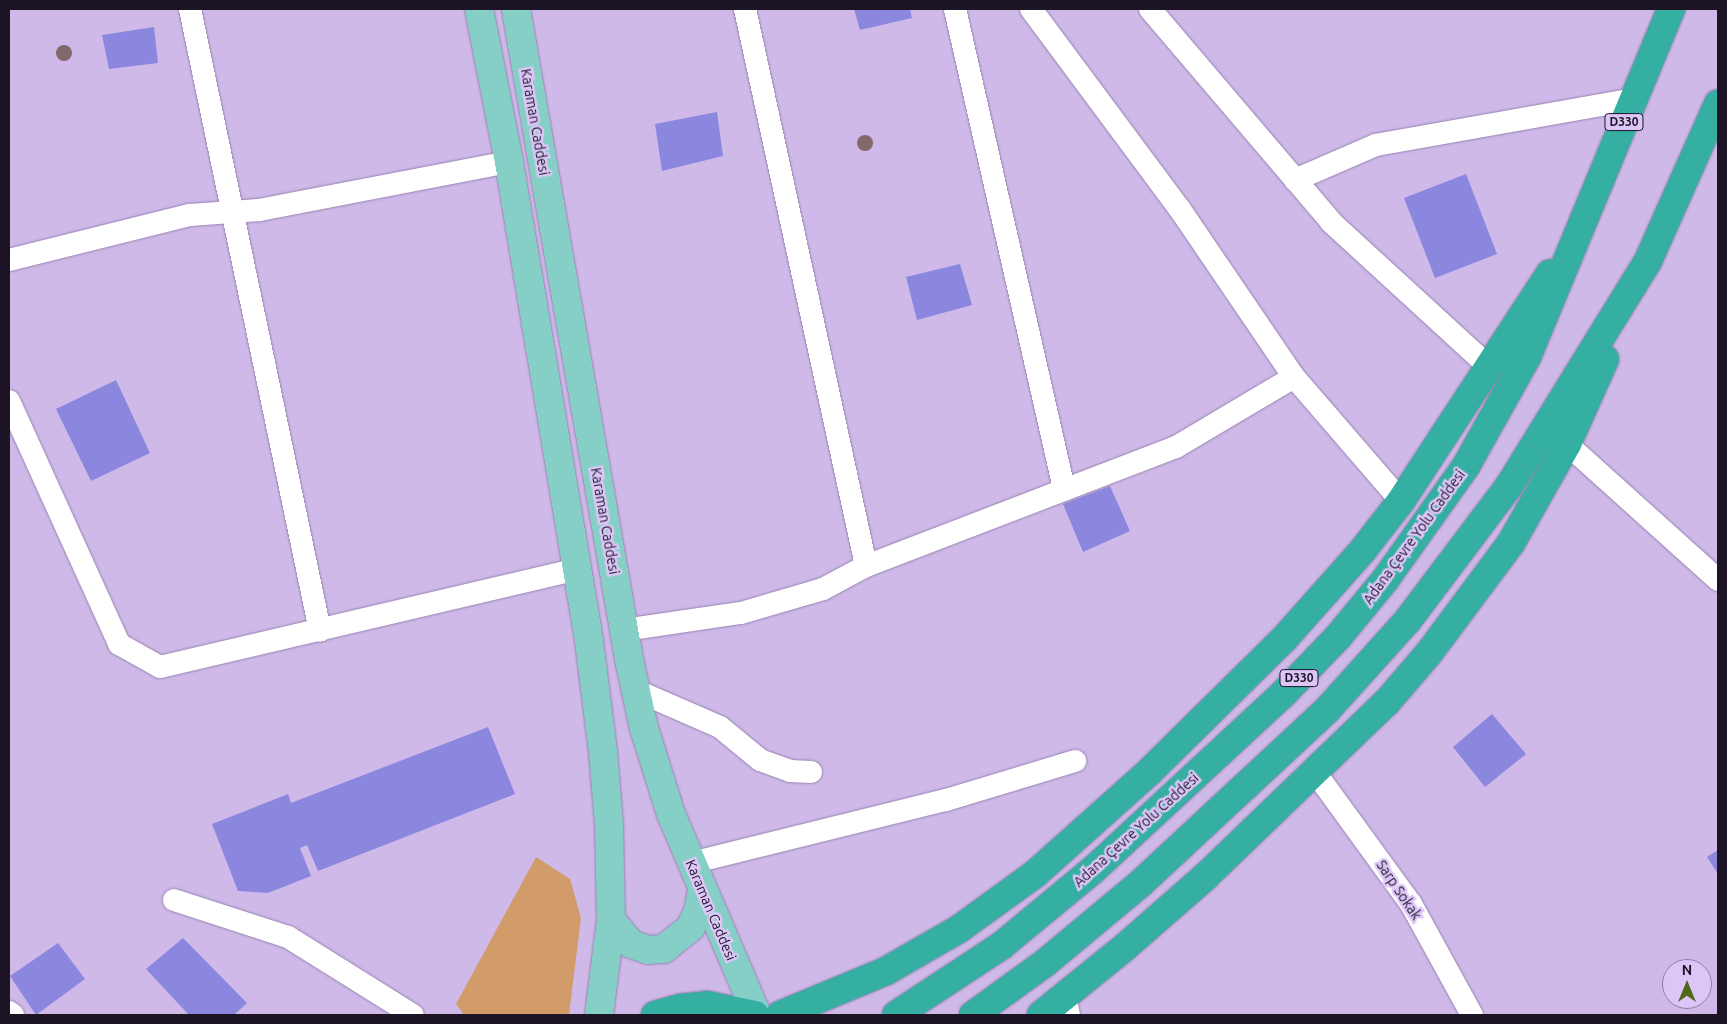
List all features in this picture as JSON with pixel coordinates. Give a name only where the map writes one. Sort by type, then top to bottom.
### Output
[{"type":"highway","name":"Adana Çevre Yolu Caddesi","points":[[896,1015],[945,986],[1043,914],[1278,699],[1338,637],[1385,580],[1466,466],[1527,357],[1671,9]]},
{"type":"highway","points":[[1040,1015],[1067,1006],[1206,876],[1387,702],[1451,624],[1511,543],[1567,444],[1718,104]]},
{"type":"highway","points":[[780,1015],[886,971],[924,951],[1035,874],[1150,771],[1325,596],[1401,501],[1488,366],[1578,235]]},
{"type":"highway","points":[[973,1015],[1045,963],[1141,883],[1277,758],[1370,664],[1445,574],[1504,493],[1648,261]]},
{"type":"highway","points":[[655,1015],[680,1008],[706,1006],[756,1015]]},
{"type":"main road","points":[[479,9],[509,162],[575,570],[589,641],[607,789],[610,920],[599,1015]]},
{"type":"main road","name":"Karaman Caddesi","points":[[516,9],[636,690],[656,767],[691,864],[756,1015]]},
{"type":"main road","points":[[610,920],[631,944],[648,950],[664,949],[691,927],[699,908],[702,888]]},
{"type":"street","points":[[190,9],[234,212],[320,631]]},
{"type":"street","points":[[745,9],[866,566]]},
{"type":"street","points":[[955,9],[1064,490]]},
{"type":"street","points":[[1032,9],[1179,208],[1294,377],[1401,501]]},
{"type":"street","points":[[1150,9],[1331,222],[1488,366]]},
{"type":"street","points":[[1295,180],[1376,145],[1633,99]]},
{"type":"street","points":[[9,260],[190,215],[259,210],[509,162]]},
{"type":"street","points":[[624,630],[741,613],[823,589],[866,566],[1176,447],[1294,377]]},
{"type":"street","points":[[9,401],[119,644],[160,667],[575,570]]},
{"type":"street","points":[[1567,444],[1718,580]]},
{"type":"street","points":[[636,690],[720,727],[760,760],[790,771],[811,772]]},
{"type":"street","points":[[691,864],[946,800],[1075,762]]},
{"type":"street","name":"Sarp Sokak","points":[[1315,772],[1411,904],[1472,1015]]},
{"type":"street","points":[[174,900],[288,937],[413,1015]]},
{"type":"street","points":[[9,1012],[13,1015]]},
{"type":"shaded area","points":[[536,857],[570,879],[581,918],[569,1015],[464,1015],[456,1004]]},
{"type":"building","points":[[854,9],[910,9],[912,18],[860,30]]},
{"type":"building","points":[[154,27],[158,63],[109,69],[102,35]]},
{"type":"building","points":[[717,112],[723,156],[662,171],[655,124]]},
{"type":"building","points":[[1466,174],[1497,254],[1435,278],[1404,198]]},
{"type":"building","points":[[960,264],[972,305],[917,320],[906,277]]},
{"type":"building","points":[[116,380],[150,453],[91,481],[56,409]]},
{"type":"building","points":[[1110,486],[1130,531],[1083,552],[1063,504]]},
{"type":"building","points":[[1492,714],[1526,754],[1485,787],[1453,747]]},
{"type":"building","points":[[488,727],[515,794],[318,871],[307,845],[300,848],[311,876],[268,893],[238,891],[212,824],[288,794],[291,803]]},
{"type":"building","points":[[1718,850],[1718,874],[1707,857]]},
{"type":"building","points":[[183,938],[247,1003],[234,1015],[189,1015],[146,969]]},
{"type":"building","points":[[58,943],[85,979],[36,1015],[10,976]]}]
